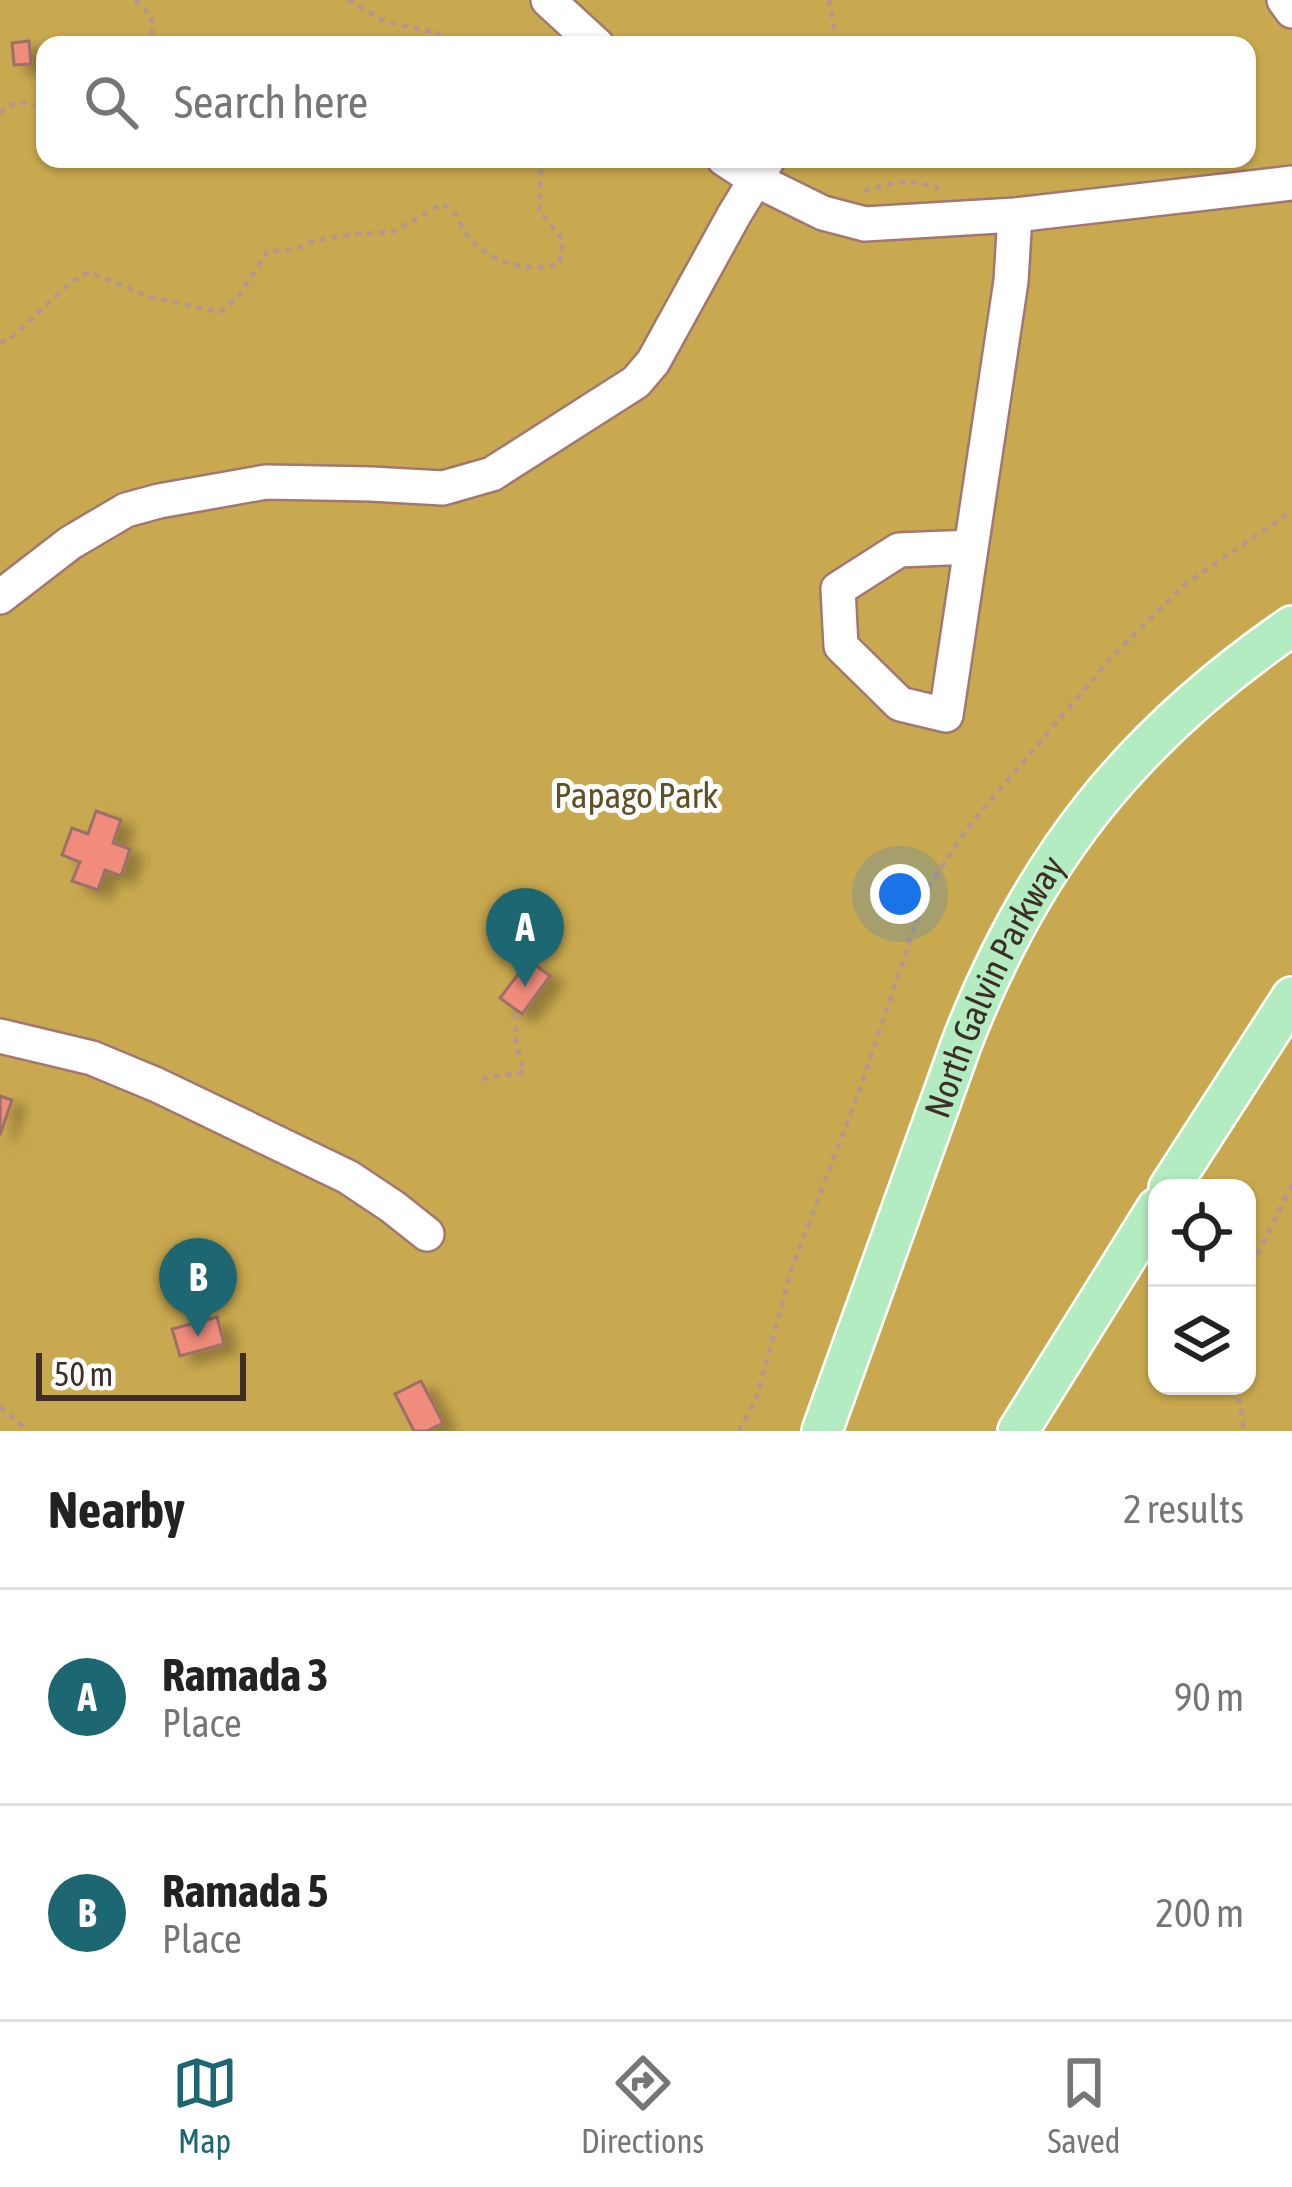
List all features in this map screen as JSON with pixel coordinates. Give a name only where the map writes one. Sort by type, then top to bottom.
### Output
[{"type":"main road","name":"North Galvin Parkway","points":[[822,1431],[983,987],[1024,908],[1088,814],[1150,742],[1201,694],[1292,626]]},
{"type":"main road","points":[[1175,1179],[1292,997]]},
{"type":"main road","points":[[1018,1431],[1148,1222]]},
{"type":"street","points":[[548,0],[587,36]]},
{"type":"street","points":[[1284,0],[1292,11]]},
{"type":"street","points":[[0,597],[70,543],[126,510],[159,501],[266,482],[443,488],[492,474],[636,382],[667,342],[762,169],[823,213],[865,224],[1015,215],[1292,183]]},
{"type":"street","points":[[971,547],[898,550],[838,589],[841,646],[900,704],[946,715],[1011,281],[1015,215]]},
{"type":"street","points":[[0,1036],[92,1058],[190,1100],[347,1178],[428,1234]]},
{"type":"path","points":[[135,0],[154,25],[151,36]]},
{"type":"path","points":[[348,0],[386,22],[439,36]]},
{"type":"path","points":[[829,0],[835,34]]},
{"type":"path","points":[[0,113],[24,101],[36,105]]},
{"type":"path","points":[[0,342],[88,272],[150,297],[220,311],[238,297],[268,251],[293,250],[352,234],[392,232],[442,204],[457,212],[469,238],[489,254],[519,267],[560,264],[563,240],[539,210],[541,172],[534,168]]},
{"type":"path","points":[[739,1431],[756,1399],[792,1268],[874,1051],[928,888],[968,827],[1112,657],[1184,585],[1292,512]]},
{"type":"path","points":[[482,1079],[524,1072],[516,1013]]},
{"type":"path","points":[[1256,1258],[1292,1184]]},
{"type":"path","points":[[1238,1395],[1244,1431]]},
{"type":"path","points":[[0,1407],[29,1431]]},
{"type":"green space","name":"Papago Park","points":[[0,0],[1292,0],[1292,1431],[0,1431]]},
{"type":"building","points":[[29,41],[31,64],[14,65],[12,43]]},
{"type":"building","points":[[96,811],[121,820],[113,843],[130,849],[121,876],[105,870],[98,890],[72,881],[80,862],[62,855],[72,828],[88,834]]},
{"type":"building","points":[[529,960],[550,976],[522,1014],[500,998]]},
{"type":"building","points":[[0,1096],[12,1100],[0,1135]]},
{"type":"building","points":[[217,1317],[224,1344],[180,1356],[172,1329]]},
{"type":"building","points":[[421,1381],[443,1423],[414,1431],[395,1394]]},
{"type":"place","name":"Ramada 3","points":[[525,987]]},
{"type":"place","name":"Ramada 5","points":[[198,1337]]}]
